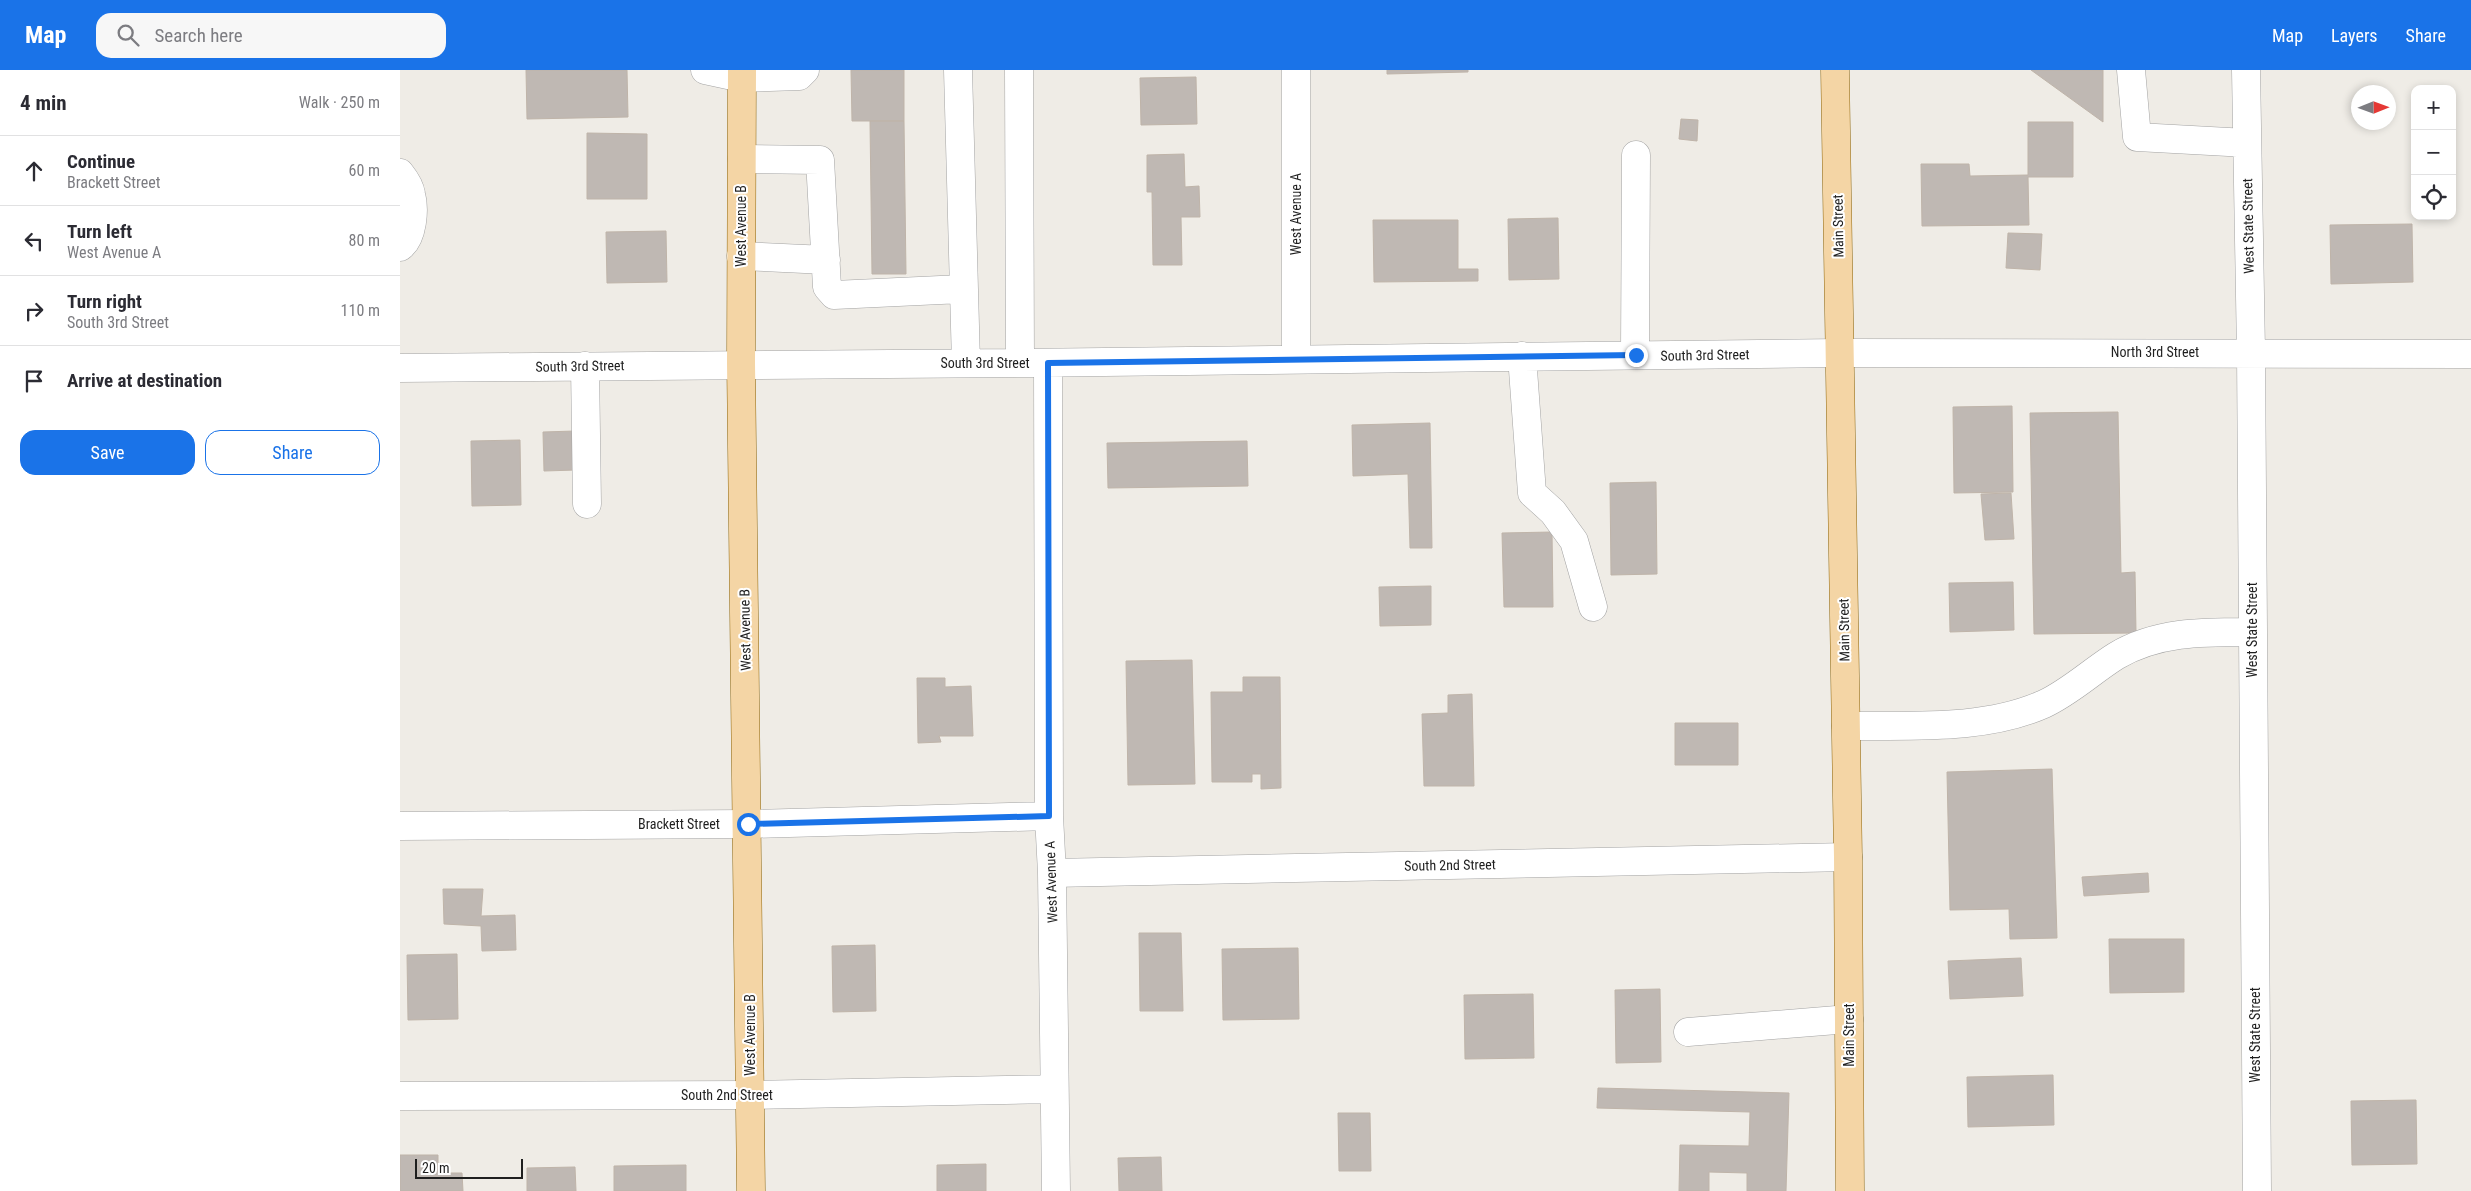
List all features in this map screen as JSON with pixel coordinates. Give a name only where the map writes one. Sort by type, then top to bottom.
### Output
[{"type":"main road","name":"Main Street","points":[[1835,70],[1848,857],[1850,1191]]},
{"type":"main road","name":"West Avenue B","points":[[742,74],[741,364],[751,1191]]},
{"type":"street","points":[[705,70],[742,74],[799,76],[805,70]]},
{"type":"street","points":[[958,70],[962,289],[966,363]]},
{"type":"street","points":[[1019,70],[1020,363]]},
{"type":"street","name":"West Avenue A","points":[[1296,70],[1296,359]]},
{"type":"street","points":[[2131,70],[2136,137],[2247,143]]},
{"type":"street","name":"West State Street","points":[[2246,70],[2251,352],[2257,1191]]},
{"type":"street","points":[[1636,155],[1636,355]]},
{"type":"street","points":[[742,159],[820,160],[827,287],[834,295],[962,289]]},
{"type":"street","points":[[400,173],[411,194],[412,223],[405,244],[400,247]]},
{"type":"street","points":[[741,256],[826,260]]},
{"type":"street","name":"North 3rd Street","points":[[1839,353],[2251,352],[2471,354]]},
{"type":"street","name":"South 3rd Street","points":[[400,368],[1048,363],[1839,353]]},
{"type":"street","points":[[1522,356],[1532,493],[1553,512],[1574,540],[1593,607]]},
{"type":"street","name":"West Avenue A","points":[[1048,363],[1049,816],[1052,873],[1056,1191]]},
{"type":"street","points":[[585,366],[587,504]]},
{"type":"street","points":[[1846,726],[1965,725],[2044,704],[2117,656],[2152,640],[2188,633],[2252,632]]},
{"type":"street","name":"Brackett Street","points":[[400,826],[748,824],[1049,816]]},
{"type":"street","name":"South 2nd Street","points":[[1052,873],[1848,857]]},
{"type":"street","points":[[1688,1032],[1849,1019]]},
{"type":"street","name":"South 2nd Street","points":[[400,1096],[750,1095],[1054,1089]]},
{"type":"building","points":[[526,70],[627,70],[628,117],[527,119]]},
{"type":"building","points":[[851,70],[904,70],[904,121],[852,121]]},
{"type":"building","points":[[1387,70],[1468,70],[1468,72],[1387,74]]},
{"type":"building","points":[[2031,70],[2103,70],[2103,122]]},
{"type":"building","points":[[1196,77],[1197,124],[1141,125],[1140,78]]},
{"type":"building","points":[[1681,119],[1698,120],[1697,141],[1679,139]]},
{"type":"building","points":[[870,121],[904,121],[906,274],[872,274]]},
{"type":"building","points":[[2028,122],[2073,122],[2073,177],[2028,177],[2029,225],[1922,226],[1921,164],[1969,164],[1970,176],[2028,175]]},
{"type":"building","points":[[587,133],[647,134],[647,199],[587,199]]},
{"type":"building","points":[[1184,154],[1185,187],[1199,186],[1200,217],[1181,217],[1182,265],[1153,265],[1152,192],[1147,192],[1147,155]]},
{"type":"building","points":[[1558,218],[1559,279],[1509,280],[1508,219]]},
{"type":"building","points":[[1373,220],[1458,220],[1458,269],[1478,269],[1478,281],[1374,282]]},
{"type":"building","points":[[2412,224],[2413,282],[2331,284],[2330,225]]},
{"type":"building","points":[[666,231],[667,282],[607,283],[606,232]]},
{"type":"building","points":[[2008,233],[2042,234],[2040,270],[2006,268]]},
{"type":"building","points":[[2012,406],[2013,492],[1954,493],[1953,407]]},
{"type":"building","points":[[2118,412],[2121,573],[2135,572],[2136,633],[2034,634],[2030,413]]},
{"type":"building","points":[[1430,423],[1432,548],[1410,548],[1408,474],[1353,476],[1352,425]]},
{"type":"building","points":[[575,431],[576,470],[544,471],[543,432]]},
{"type":"building","points":[[520,440],[521,505],[472,506],[471,441]]},
{"type":"building","points":[[1247,441],[1248,486],[1108,488],[1107,443]]},
{"type":"building","points":[[1656,482],[1657,574],[1611,575],[1610,483]]},
{"type":"building","points":[[2011,493],[2014,539],[1985,540],[1981,494]]},
{"type":"building","points":[[1552,532],[1553,607],[1504,607],[1502,533]]},
{"type":"building","points":[[2013,582],[2014,630],[1950,632],[1949,583]]},
{"type":"building","points":[[1431,586],[1431,625],[1380,626],[1379,587]]},
{"type":"building","points":[[1192,660],[1195,784],[1128,785],[1126,661]]},
{"type":"building","points":[[1243,677],[1280,677],[1281,788],[1261,789],[1261,774],[1252,774],[1252,782],[1212,782],[1211,692],[1243,692]]},
{"type":"building","points":[[917,678],[945,678],[945,687],[971,686],[973,736],[939,736],[941,742],[918,743]]},
{"type":"building","points":[[1472,694],[1474,786],[1424,786],[1422,714],[1448,713],[1448,695]]},
{"type":"building","points":[[1675,723],[1738,723],[1738,765],[1675,765]]},
{"type":"building","points":[[2052,769],[2057,938],[2010,939],[2009,909],[1950,910],[1947,772]]},
{"type":"building","points":[[2148,873],[2149,892],[2084,896],[2082,877]]},
{"type":"building","points":[[443,889],[483,889],[481,916],[515,915],[516,950],[482,951],[481,926],[444,924]]},
{"type":"building","points":[[1139,933],[1181,933],[1183,1011],[1140,1011]]},
{"type":"building","points":[[2109,939],[2184,939],[2184,992],[2110,993]]},
{"type":"building","points":[[875,945],[876,1011],[833,1012],[832,946]]},
{"type":"building","points":[[1298,948],[1299,1019],[1223,1020],[1222,949]]},
{"type":"building","points":[[457,954],[458,1019],[408,1020],[407,955]]},
{"type":"building","points":[[2021,958],[2023,996],[1950,999],[1948,961]]},
{"type":"building","points":[[1660,989],[1661,1062],[1616,1063],[1615,990]]},
{"type":"building","points":[[1533,994],[1534,1058],[1465,1059],[1464,995]]},
{"type":"building","points":[[2053,1075],[2054,1125],[1968,1127],[1967,1077]]},
{"type":"building","points":[[1598,1088],[1789,1093],[1786,1191],[1747,1191],[1747,1173],[1709,1172],[1709,1191],[1679,1191],[1680,1145],[1749,1146],[1750,1112],[1597,1108]]},
{"type":"building","points":[[2416,1100],[2417,1164],[2352,1165],[2351,1101]]},
{"type":"building","points":[[1338,1113],[1370,1113],[1371,1171],[1339,1171]]},
{"type":"building","points":[[400,1155],[438,1155],[438,1173],[462,1173],[463,1191],[400,1191]]},
{"type":"building","points":[[1161,1157],[1162,1191],[1119,1191],[1118,1158]]},
{"type":"building","points":[[986,1164],[986,1191],[937,1191],[937,1165]]},
{"type":"building","points":[[686,1165],[686,1191],[614,1191],[614,1166]]},
{"type":"building","points":[[575,1167],[576,1191],[527,1191],[527,1168]]},
{"type":"route","points":[[748,824],[1049,816],[1048,363],[1636,355]]}]
